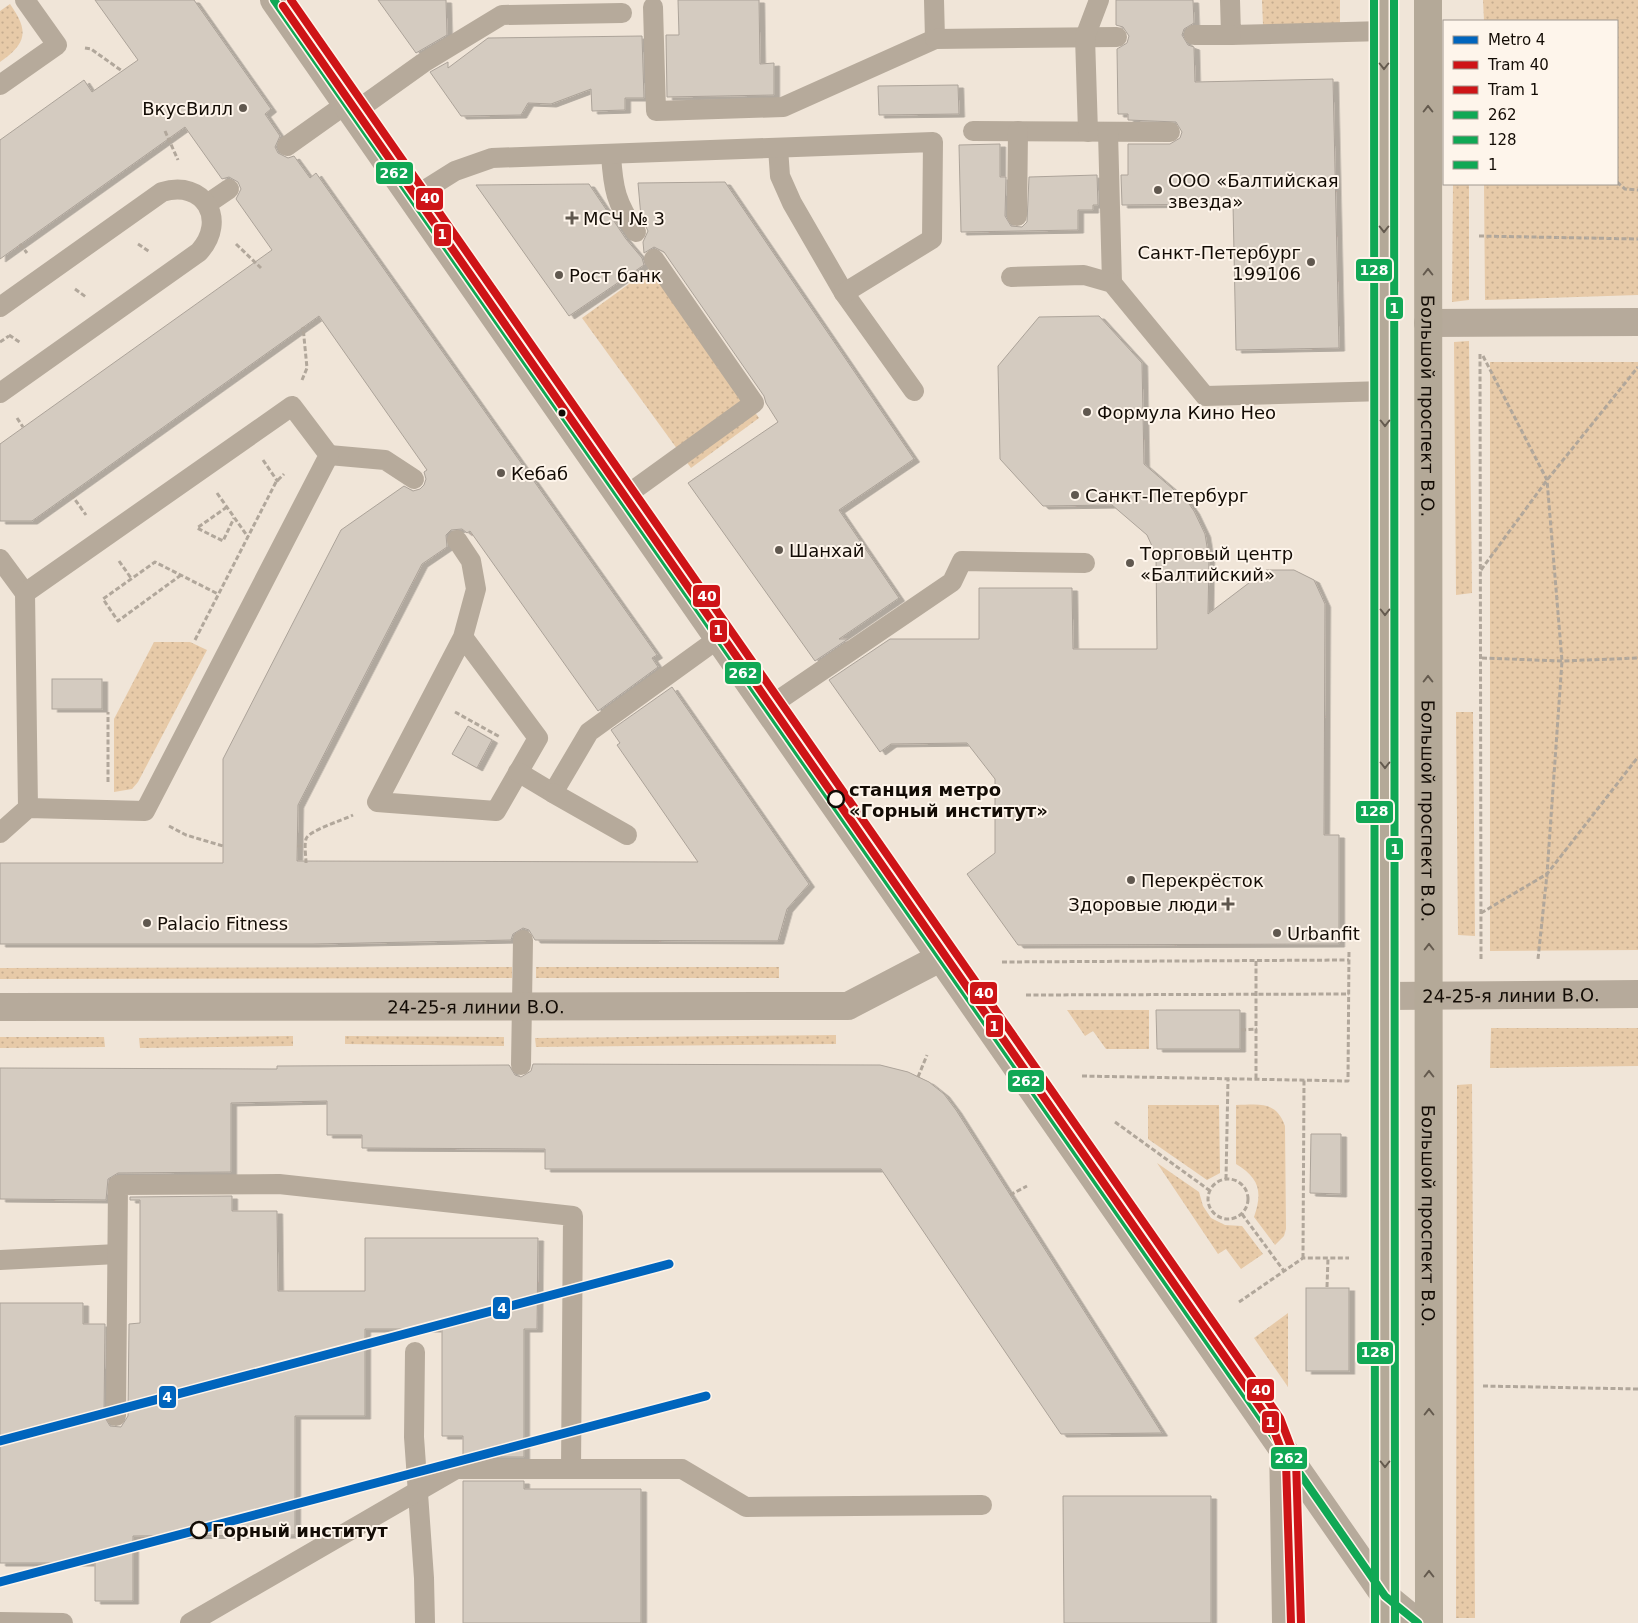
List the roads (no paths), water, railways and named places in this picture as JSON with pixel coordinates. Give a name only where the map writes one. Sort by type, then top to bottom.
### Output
[{"type":"main road","points":[[1384,0],[1385,1623]]},
{"type":"main road","name":"Большой проспект В.О.","points":[[1428,0],[1429,1623]]},
{"type":"street","points":[[274,0],[1385,1596],[1418,1623]]},
{"type":"street","points":[[1428,323],[1638,322]]},
{"type":"street","name":"24-25-я линии В.О.","points":[[0,1007],[848,1006],[940,958]]},
{"type":"street","name":"24-25-я линии В.О.","points":[[1385,996],[1638,994]]},
{"type":"lane","points":[[0,84],[57,45],[25,0]]},
{"type":"lane","points":[[934,0],[935,39]]},
{"type":"lane","points":[[1088,132],[1085,38],[1099,0]]},
{"type":"lane","points":[[1230,0],[1231,35]]},
{"type":"lane","points":[[653,7],[656,111],[783,108],[935,39],[1117,37]]},
{"type":"lane","points":[[287,146],[502,14],[622,13]]},
{"type":"lane","points":[[1194,36],[1384,31]]},
{"type":"lane","points":[[973,130],[1170,132]]},
{"type":"lane","points":[[1016,216],[1018,131]]},
{"type":"lane","points":[[1108,132],[1112,283]]},
{"type":"lane","points":[[412,198],[455,171],[492,158],[933,142],[932,239],[844,293]]},
{"type":"lane","points":[[778,148],[780,176],[792,203],[844,293],[914,391]]},
{"type":"lane","points":[[611,154],[613,186],[625,215],[636,232]]},
{"type":"lane","points":[[0,307],[162,192],[174,188],[186,190],[198,195],[207,204],[212,216],[212,230],[208,242],[176,268],[0,393]]},
{"type":"lane","points":[[207,204],[229,189]]},
{"type":"lane","points":[[621,499],[754,403],[654,259]]},
{"type":"lane","points":[[1011,277],[1084,275],[1112,283],[1205,396],[1385,391]]},
{"type":"lane","points":[[25,593],[292,406],[328,455],[384,460],[414,479]]},
{"type":"lane","points":[[0,833],[28,808],[145,811],[328,455]]},
{"type":"lane","points":[[457,540],[471,561],[476,589],[463,637],[378,802],[496,810],[538,738],[463,637]]},
{"type":"lane","points":[[0,559],[25,593],[28,808]]},
{"type":"lane","points":[[767,708],[952,582],[962,561],[1085,563]]},
{"type":"lane","points":[[553,793],[589,732],[718,638]]},
{"type":"lane","points":[[518,772],[627,835]]},
{"type":"lane","points":[[521,1064],[523,940]]},
{"type":"lane","points":[[116,1416],[118,1185],[278,1184],[573,1216],[571,1469]]},
{"type":"lane","points":[[0,1260],[117,1254]]},
{"type":"lane","points":[[415,1352],[414,1437],[425,1623]]},
{"type":"lane","points":[[1279,1442],[1282,1623]]},
{"type":"lane","points":[[190,1623],[456,1469],[682,1469],[746,1507],[982,1505]]},
{"type":"lane","points":[[0,1622],[63,1623]]},
{"type":"metro line","name":"4","points":[[0,1441],[669,1264]]},
{"type":"metro line","name":"4","points":[[0,1582],[706,1396]]},
{"type":"tram line","name":"40","points":[[291,0],[1280,1418],[1296,1460],[1301,1623]]},
{"type":"tram line","name":"1","points":[[283,6],[1271,1423],[1286,1462],[1291,1623]]},
{"type":"place","name":"ВкусВилл","points":[[243,108]]},
{"type":"place","name":"ООО «Балтийская звезда»","points":[[1158,190]]},
{"type":"place","name":"МСЧ № 3","points":[[572,218]]},
{"type":"place","name":"Санкт-Петербург 199106","points":[[1311,262]]},
{"type":"place","name":"Рост банк","points":[[559,275]]},
{"type":"place","name":"Формула Кино Нео","points":[[1087,412]]},
{"type":"place","name":"Кебаб","points":[[501,473]]},
{"type":"place","name":"Санкт-Петербург","points":[[1075,495]]},
{"type":"place","name":"Шанхай","points":[[779,550]]},
{"type":"place","name":"Торговый центр «Балтийский»","points":[[1130,563]]},
{"type":"place","name":"станция метро «Горный институт»","points":[[836,799]]},
{"type":"place","name":"Перекрёсток","points":[[1131,880]]},
{"type":"place","name":"Здоровые люди","points":[[1228,904]]},
{"type":"place","name":"Palacio Fitness","points":[[147,923]]},
{"type":"place","name":"Urbanfit","points":[[1277,933]]},
{"type":"place","name":"Горный институт","points":[[199,1530]]}]
